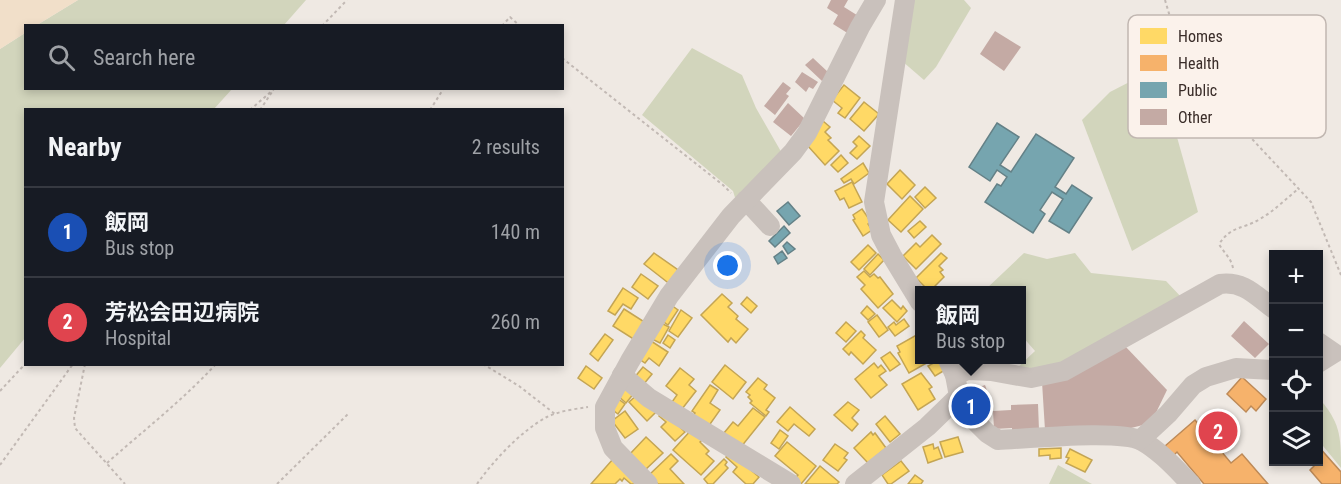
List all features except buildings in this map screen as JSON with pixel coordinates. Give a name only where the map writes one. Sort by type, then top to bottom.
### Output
[{"type":"street","points":[[648,484],[613,448],[604,428],[605,407],[669,296],[731,216],[793,152],[807,133],[876,0]]},
{"type":"street","points":[[905,0],[874,202],[881,235],[915,294]]},
{"type":"street","points":[[746,200],[770,226]]},
{"type":"street","points":[[1185,482],[1140,440],[1105,435],[998,440],[987,433],[961,407],[952,367],[1031,378],[1064,371],[1220,284],[1233,282],[1269,305]]},
{"type":"street","points":[[1323,345],[1334,353],[1323,360]]},
{"type":"street","points":[[1140,440],[1168,414],[1193,385],[1206,377],[1236,368],[1269,370]]},
{"type":"street","points":[[622,375],[649,398],[791,484]]},
{"type":"street","points":[[855,484],[927,427],[958,397]]},
{"type":"path","points":[[324,24],[347,0]]},
{"type":"path","points":[[1165,0],[1169,15]]},
{"type":"path","points":[[504,24],[510,17],[518,24]]},
{"type":"path","points":[[564,60],[728,190],[734,200],[731,216]]},
{"type":"path","points":[[252,108],[273,90]]},
{"type":"path","points":[[261,108],[273,90]]},
{"type":"path","points":[[431,108],[443,90]]},
{"type":"path","points":[[1252,138],[1311,202],[1341,274]]},
{"type":"path","points":[[1233,282],[1232,260],[1219,244],[1229,231],[1248,226],[1263,218],[1299,188]]},
{"type":"path","points":[[0,391],[24,365]]},
{"type":"path","points":[[0,465],[72,366]]},
{"type":"path","points":[[85,366],[74,424],[79,434],[125,484]]},
{"type":"path","points":[[106,464],[190,392],[214,366]]},
{"type":"path","points":[[486,366],[519,386],[555,414]]},
{"type":"path","points":[[477,484],[486,471],[523,435],[547,417],[591,406]]},
{"type":"path","points":[[277,484],[348,414]]},
{"type":"green space","points":[[78,0],[306,0],[285,24],[39,24]]},
{"type":"green space","points":[[911,0],[964,0],[971,8],[936,67],[924,80],[902,61]]},
{"type":"green space","points":[[24,34],[24,90],[231,90],[215,108],[24,108],[24,339],[0,368],[0,49]]},
{"type":"green space","points":[[692,48],[742,75],[756,108],[783,155],[737,204],[733,191],[642,115]]},
{"type":"green space","points":[[1128,83],[1128,138],[1177,138],[1198,212],[1132,251],[1082,120],[1110,92]]},
{"type":"green space","points":[[1024,253],[1047,259],[1075,253],[1091,273],[1166,281],[1183,299],[1048,371],[1015,370],[1021,364],[1026,364],[1026,360],[1035,351],[1026,341],[1026,286],[989,286]]},
{"type":"green space","points":[[1323,403],[1338,430],[1341,468],[1323,446]]},
{"type":"green space","points":[[1058,465],[1090,483],[1092,484],[1049,484]]},
{"type":"sand","points":[[0,0],[78,0],[39,24],[24,24],[24,34],[0,49]]},
{"type":"place","name":"飯岡","points":[[971,406]]},
{"type":"place","name":"芳松会田辺病院","points":[[1218,431]]}]
